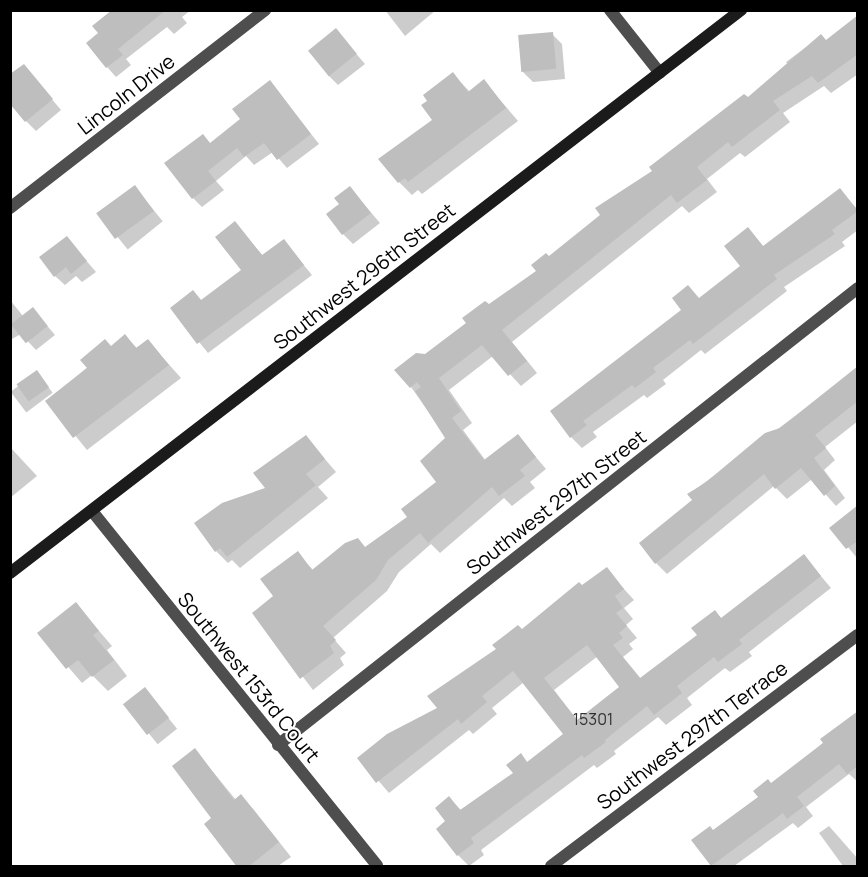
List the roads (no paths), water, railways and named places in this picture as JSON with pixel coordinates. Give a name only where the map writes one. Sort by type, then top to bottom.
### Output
[{"type":"street","name":"Lincoln Drive","points":[[10,208],[265,10]]},
{"type":"street","points":[[610,10],[660,73]]},
{"type":"street","name":"Southwest 296th Street","points":[[10,573],[741,10]]},
{"type":"street","name":"Southwest 297th Street","points":[[278,746],[858,288]]},
{"type":"street","name":"Southwest 153rd Court","points":[[92,511],[377,867]]},
{"type":"street","name":"Southwest 297th Terrace","points":[[550,867],[858,635]]}]
